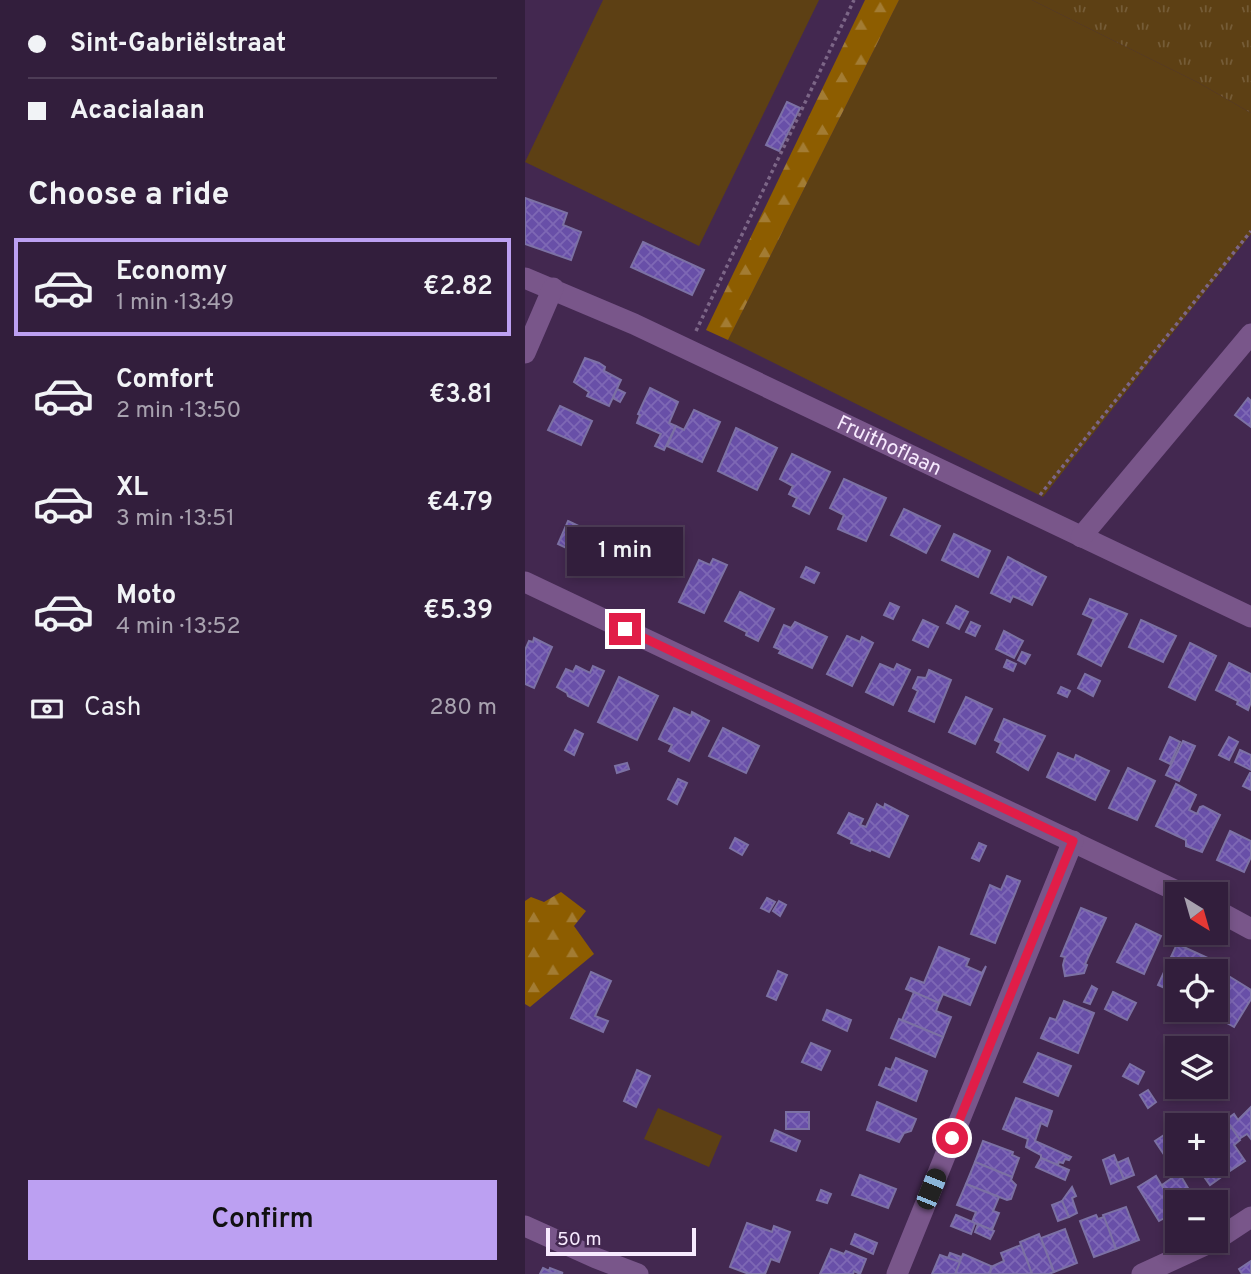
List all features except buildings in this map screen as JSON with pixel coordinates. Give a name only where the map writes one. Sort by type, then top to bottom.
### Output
[{"type":"street","name":"Fruithoflaan","points":[[525,278],[687,349],[1251,617]]},
{"type":"street","points":[[525,352],[553,288]]},
{"type":"street","points":[[1081,537],[1251,334]]},
{"type":"street","points":[[525,582],[1165,885]]},
{"type":"street","points":[[897,1274],[1073,841]]},
{"type":"street","points":[[1229,918],[1251,929]]},
{"type":"street","points":[[1228,1231],[1251,1216]]},
{"type":"street","points":[[525,1226],[638,1274]]},
{"type":"street","points":[[1142,1274],[1187,1253]]},
{"type":"path","points":[[687,349],[854,0]]},
{"type":"path","points":[[1027,511],[1251,232]]},
{"type":"green space","points":[[603,0],[819,0],[699,246],[525,162]]},
{"type":"green space","points":[[865,0],[899,0],[728,340],[706,330]]},
{"type":"green space","points":[[899,0],[1032,0],[1199,83],[1251,113],[1251,234],[1043,497],[728,340]]},
{"type":"green space","points":[[1032,0],[1251,0],[1251,113],[1199,83]]},
{"type":"green space","points":[[561,892],[586,911],[574,926],[594,954],[530,1007],[525,1004],[525,901],[531,897],[544,902]]},
{"type":"green space","points":[[658,1108],[722,1136],[709,1167],[644,1139]]},
{"type":"route","points":[[625,629],[1073,841],[952,1138]]}]
